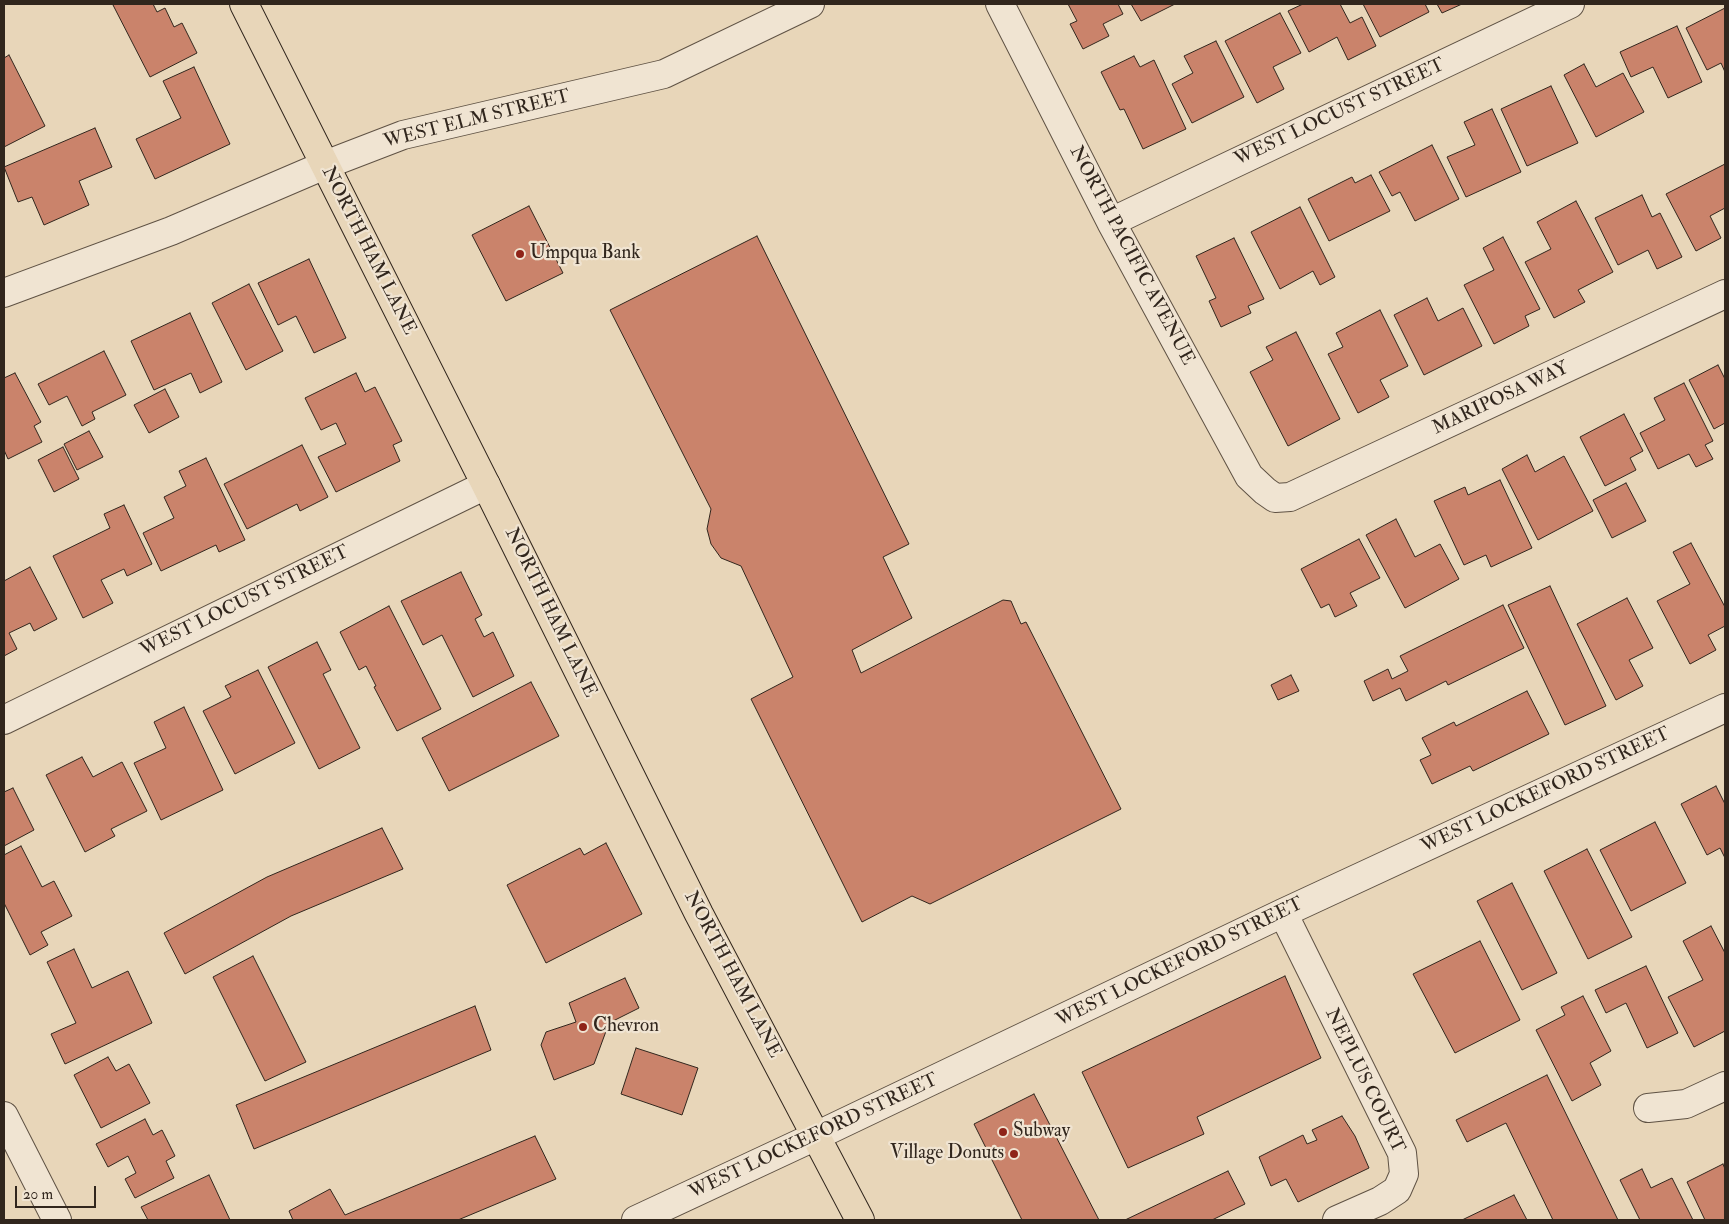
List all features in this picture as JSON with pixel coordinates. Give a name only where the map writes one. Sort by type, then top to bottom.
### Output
[{"type":"main road","name":"NORTH HAM LANE","points":[[244,4],[699,914],[860,1220]]},
{"type":"street","name":"WEST ELM STREET","points":[[4,293],[171,231],[325,165],[403,135],[664,74],[810,4]]},
{"type":"street","name":"NORTH PACIFIC AVENUE","points":[[1000,4],[1111,222],[1250,476],[1265,492],[1276,498]]},
{"type":"street","name":"WEST LOCUST STREET","points":[[1111,222],[1570,4]]},
{"type":"street","name":"MARIPOSA WAY","points":[[1276,498],[1290,497],[1725,294]]},
{"type":"street","name":"WEST LOCUST STREET","points":[[4,720],[486,485]]},
{"type":"street","name":"WEST LOCKEFORD STREET","points":[[636,1220],[1283,913],[1725,708]]},
{"type":"street","name":"NEPLUS COURT","points":[[1283,913],[1402,1153],[1404,1174],[1397,1190],[1380,1201],[1337,1220]]},
{"type":"street","points":[[1648,1108],[1686,1104],[1725,1086]]},
{"type":"street","points":[[4,1116],[57,1220]]},
{"type":"building","points":[[153,4],[157,12],[165,8],[174,27],[182,23],[197,53],[150,77],[113,5]]},
{"type":"building","points":[[1068,4],[1118,4],[1123,14],[1103,24],[1109,36],[1083,49],[1070,24],[1077,21]]},
{"type":"building","points":[[1131,4],[1175,4],[1141,21]]},
{"type":"building","points":[[1303,4],[1340,4],[1350,23],[1362,17],[1376,46],[1348,60],[1337,37],[1309,52],[1288,11]]},
{"type":"building","points":[[1363,4],[1425,4],[1429,12],[1380,37]]},
{"type":"building","points":[[1437,4],[1462,4],[1442,13]]},
{"type":"building","points":[[1725,8],[1725,72],[1721,63],[1707,70],[1686,28]]},
{"type":"building","points":[[1280,13],[1301,53],[1273,67],[1284,89],[1257,103],[1225,41]]},
{"type":"building","points":[[1677,26],[1702,82],[1668,98],[1653,67],[1631,77],[1620,52]]},
{"type":"building","points":[[1216,41],[1244,97],[1192,123],[1172,84],[1193,73],[1184,56]]},
{"type":"building","points":[[9,55],[45,126],[4,147],[4,58]]},
{"type":"building","points":[[1134,56],[1140,67],[1154,60],[1186,129],[1143,149],[1124,109],[1120,110],[1101,72]]},
{"type":"building","points":[[1584,64],[1596,87],[1623,73],[1644,112],[1596,137],[1564,75]]},
{"type":"building","points":[[194,67],[230,144],[155,179],[136,139],[181,118],[163,81]]},
{"type":"building","points":[[1551,86],[1578,143],[1527,166],[1501,109]]},
{"type":"building","points":[[1492,109],[1521,172],[1466,197],[1447,157],[1475,145],[1464,122]]},
{"type":"building","points":[[95,128],[112,167],[79,181],[89,205],[44,225],[32,197],[18,202],[4,167]]},
{"type":"building","points":[[1432,145],[1459,199],[1415,221],[1400,192],[1392,196],[1379,172]]},
{"type":"building","points":[[1725,164],[1725,208],[1710,216],[1721,238],[1696,251],[1666,194]]},
{"type":"building","points":[[1371,175],[1390,211],[1329,241],[1308,199],[1352,177],[1355,183]]},
{"type":"building","points":[[1642,195],[1652,217],[1660,213],[1682,257],[1657,269],[1648,250],[1618,265],[1595,218]]},
{"type":"building","points":[[1576,201],[1613,272],[1578,290],[1585,302],[1554,318],[1525,262],[1551,249],[1537,222]]},
{"type":"building","points":[[529,206],[563,273],[506,301],[472,235]]},
{"type":"building","points":[[1300,207],[1335,277],[1320,285],[1313,271],[1280,289],[1251,232]]},
{"type":"building","points":[[757,236],[909,544],[883,557],[912,618],[852,650],[861,673],[1003,600],[1011,601],[1021,624],[1026,622],[1121,809],[930,904],[912,896],[862,922],[751,699],[793,677],[741,566],[721,558],[711,544],[707,529],[711,509],[610,310]]},
{"type":"building","points":[[1503,237],[1540,309],[1525,316],[1529,326],[1494,344],[1464,285],[1494,270],[1483,248]]},
{"type":"building","points":[[1234,238],[1264,299],[1248,306],[1251,313],[1221,327],[1209,301],[1216,298],[1196,256]]},
{"type":"building","points":[[309,259],[346,338],[314,353],[296,316],[278,325],[258,283]]},
{"type":"building","points":[[249,284],[283,351],[246,370],[212,303]]},
{"type":"building","points":[[1427,298],[1438,321],[1463,308],[1482,346],[1424,375],[1394,315]]},
{"type":"building","points":[[1380,310],[1408,366],[1380,380],[1389,397],[1358,413],[1328,354],[1343,347],[1336,333]]},
{"type":"building","points":[[190,313],[222,382],[200,393],[191,373],[154,390],[131,341]]},
{"type":"building","points":[[1296,332],[1340,419],[1288,446],[1250,372],[1273,360],[1266,347]]},
{"type":"building","points":[[104,351],[126,395],[92,412],[95,419],[82,426],[67,396],[49,405],[38,384]]},
{"type":"building","points":[[1718,365],[1725,379],[1725,423],[1714,429],[1689,380]]},
{"type":"building","points":[[15,373],[41,422],[34,426],[42,442],[8,459],[4,450],[4,378]]},
{"type":"building","points":[[356,373],[365,392],[375,387],[402,441],[393,445],[400,461],[336,492],[318,457],[346,444],[336,423],[321,430],[305,398]]},
{"type":"building","points":[[1684,383],[1713,441],[1705,445],[1713,459],[1696,467],[1689,454],[1658,469],[1640,433],[1665,420],[1654,398]]},
{"type":"building","points":[[165,389],[179,417],[149,433],[134,405]]},
{"type":"building","points":[[1624,414],[1643,451],[1630,458],[1636,470],[1605,486],[1580,437]]},
{"type":"building","points":[[89,431],[103,457],[77,470],[64,444]]},
{"type":"building","points":[[302,445],[328,497],[300,511],[297,504],[247,529],[224,484]]},
{"type":"building","points":[[63,447],[79,479],[54,492],[38,460]]},
{"type":"building","points":[[1527,455],[1535,472],[1564,456],[1593,511],[1538,540],[1502,469]]},
{"type":"building","points":[[206,458],[245,540],[219,552],[216,545],[161,571],[143,533],[174,518],[164,497],[186,486],[179,471]]},
{"type":"building","points":[[1500,480],[1532,548],[1491,567],[1486,555],[1464,565],[1434,501],[1465,487],[1468,495]]},
{"type":"building","points":[[1626,483],[1646,521],[1612,538],[1593,500]]},
{"type":"building","points":[[124,505],[152,564],[127,576],[124,569],[101,580],[113,603],[83,618],[53,556],[110,528],[104,514]]},
{"type":"building","points":[[1396,519],[1415,557],[1440,544],[1459,579],[1405,608],[1366,535]]},
{"type":"building","points":[[1359,539],[1380,578],[1350,593],[1357,606],[1335,617],[1329,604],[1321,608],[1301,569]]},
{"type":"building","points":[[1691,543],[1725,607],[1725,626],[1708,635],[1716,650],[1690,664],[1657,601],[1690,584],[1673,552]]},
{"type":"building","points":[[30,567],[57,619],[34,631],[30,623],[9,633],[17,649],[4,656],[4,581]]},
{"type":"building","points":[[461,572],[482,615],[475,619],[484,637],[493,632],[514,676],[473,697],[442,635],[423,645],[401,601]]},
{"type":"building","points":[[1550,586],[1606,706],[1565,725],[1508,605]]},
{"type":"building","points":[[1627,598],[1653,648],[1629,660],[1643,686],[1616,700],[1577,624]]},
{"type":"building","points":[[1503,605],[1524,648],[1448,685],[1446,681],[1406,701],[1400,688],[1373,701],[1364,681],[1388,669],[1392,679],[1408,671],[1400,656]]},
{"type":"building","points":[[389,606],[441,709],[397,731],[374,687],[376,686],[366,666],[359,670],[340,632]]},
{"type":"building","points":[[317,642],[331,670],[323,674],[360,748],[319,769],[268,667]]},
{"type":"building","points":[[258,670],[295,743],[235,774],[203,711],[231,697],[225,686]]},
{"type":"building","points":[[1291,675],[1299,691],[1278,700],[1271,685]]},
{"type":"building","points":[[531,682],[559,736],[449,791],[422,738]]},
{"type":"building","points":[[1527,691],[1549,734],[1473,771],[1470,766],[1432,784],[1420,760],[1431,755],[1422,738],[1454,722],[1456,726]]},
{"type":"building","points":[[184,707],[223,790],[161,820],[134,763],[166,748],[154,722]]},
{"type":"building","points":[[82,757],[93,777],[122,762],[147,811],[111,829],[115,836],[85,852],[46,775]]},
{"type":"building","points":[[1716,786],[1725,804],[1725,858],[1720,848],[1707,855],[1681,804]]},
{"type":"building","points":[[13,788],[34,830],[4,846],[4,792]]},
{"type":"building","points":[[1655,822],[1686,883],[1631,911],[1600,850]]},
{"type":"building","points":[[382,828],[403,869],[291,916],[185,974],[164,933],[267,877]]},
{"type":"building","points":[[606,843],[642,914],[546,963],[507,885],[580,848],[584,855]]},
{"type":"building","points":[[21,846],[42,887],[54,881],[72,916],[41,932],[48,945],[30,955],[4,903],[4,855]]},
{"type":"building","points":[[1587,849],[1632,937],[1588,959],[1544,871]]},
{"type":"building","points":[[1512,883],[1557,973],[1522,990],[1477,901]]},
{"type":"building","points":[[1711,926],[1725,953],[1725,1031],[1694,1047],[1668,997],[1703,980],[1683,941]]},
{"type":"building","points":[[1480,941],[1520,1020],[1455,1053],[1413,974]]},
{"type":"building","points":[[74,949],[92,988],[128,971],[152,1023],[65,1064],[51,1034],[76,1023],[47,962]]},
{"type":"building","points":[[253,956],[306,1062],[265,1081],[213,977]]},
{"type":"building","points":[[1646,966],[1678,1033],[1647,1048],[1626,1003],[1606,1013],[1595,990]]},
{"type":"building","points":[[1285,976],[1321,1058],[1197,1117],[1204,1134],[1128,1168],[1082,1072]]},
{"type":"building","name":"Chevron","points":[[625,978],[639,1008],[609,1023],[594,1064],[554,1080],[541,1045],[546,1032],[576,1022],[569,1003]]},
{"type":"building","points":[[1583,996],[1611,1051],[1590,1063],[1601,1085],[1572,1101],[1536,1030],[1565,1015],[1561,1007]]},
{"type":"building","points":[[475,1006],[491,1050],[254,1149],[236,1105]]},
{"type":"building","name":"Chevron","points":[[636,1048],[698,1068],[682,1115],[621,1094]]},
{"type":"building","points":[[108,1057],[116,1071],[129,1064],[150,1103],[101,1128],[74,1075]]},
{"type":"building","points":[[1547,1075],[1618,1220],[1553,1220],[1506,1123],[1467,1142],[1456,1120]]},
{"type":"building","points":[[1034,1094],[1099,1220],[1022,1220],[974,1124]]},
{"type":"building","points":[[1342,1116],[1355,1136],[1369,1168],[1298,1202],[1286,1179],[1271,1186],[1259,1157],[1303,1135],[1307,1144],[1317,1140],[1312,1130]]},
{"type":"building","points":[[145,1119],[153,1135],[162,1130],[175,1156],[166,1161],[174,1178],[135,1198],[125,1179],[136,1173],[128,1156],[108,1167],[96,1144]]},
{"type":"building","points":[[535,1136],[556,1179],[458,1220],[293,1220],[289,1211],[330,1189],[345,1215]]},
{"type":"building","points":[[1723,1164],[1725,1169],[1725,1220],[1705,1220],[1687,1182]]},
{"type":"building","points":[[1642,1169],[1651,1188],[1672,1178],[1693,1220],[1640,1220],[1620,1180]]},
{"type":"building","points":[[1228,1171],[1245,1204],[1212,1220],[1125,1220]]},
{"type":"building","points":[[209,1175],[230,1220],[148,1220],[141,1207]]},
{"type":"building","points":[[1514,1195],[1527,1220],[1462,1220]]},
{"type":"place","name":"Umpqua Bank","points":[[520,254]]},
{"type":"place","name":"Chevron","points":[[583,1027]]},
{"type":"place","name":"Subway","points":[[1003,1132]]},
{"type":"place","name":"Village Donuts","points":[[1014,1154]]}]
